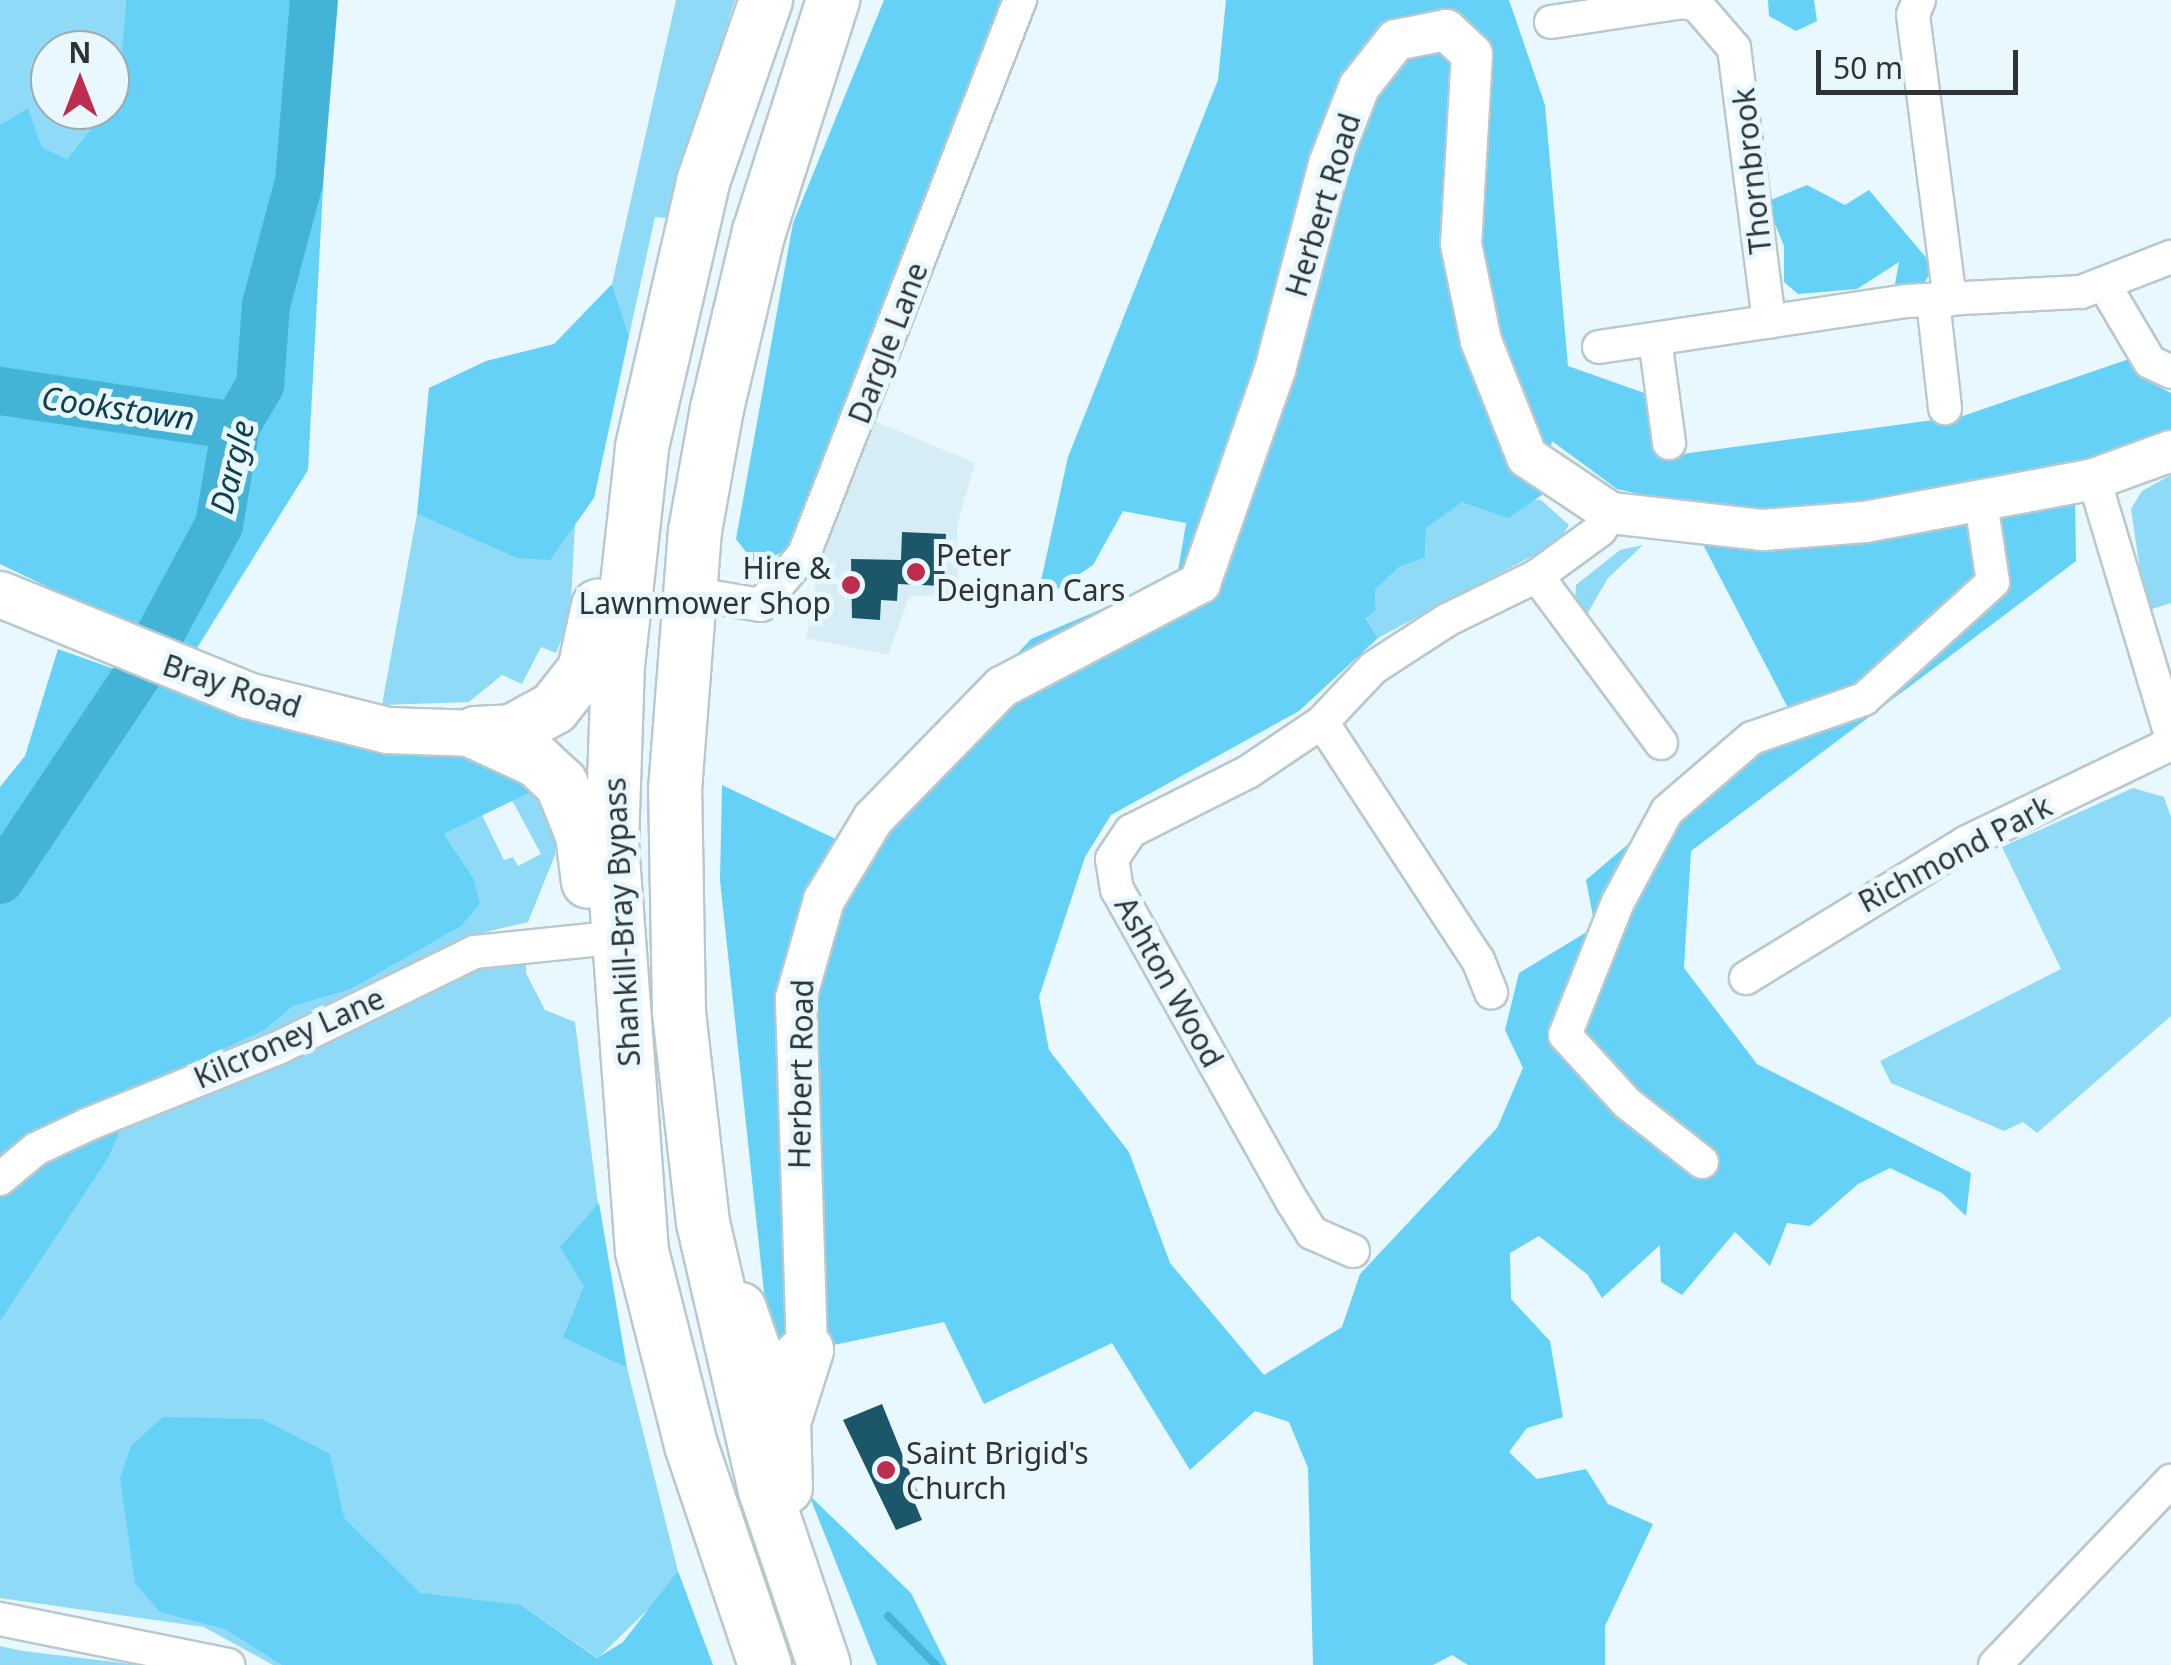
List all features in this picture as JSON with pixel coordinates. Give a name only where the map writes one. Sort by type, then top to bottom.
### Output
[{"type":"highway","name":"Shankill-Bray Bypass","points":[[763,1662],[691,1444],[642,1252],[612,844],[618,666],[642,447],[702,182],[766,0]]},
{"type":"highway","name":"Shankill-Bray Bypass","points":[[824,1665],[766,1491],[703,1223],[678,1011],[675,823],[688,593],[717,409],[759,232],[833,0]]},
{"type":"highway","points":[[476,733],[533,721],[584,670],[642,447]]},
{"type":"highway","points":[[476,733],[537,761],[561,783],[582,835],[621,1187],[642,1252]]},
{"type":"highway","points":[[675,823],[687,863],[699,1064],[746,1336],[758,1361],[771,1368],[797,1365],[807,1350]]},
{"type":"highway","points":[[807,1350],[780,1453],[844,1665]]},
{"type":"main road","name":"Bray Road","points":[[0,594],[176,670],[387,730],[476,733]]},
{"type":"street","name":"Dargle Lane","points":[[688,593],[761,605],[804,554],[1020,0]]},
{"type":"street","points":[[1919,0],[1912,15],[1942,300],[1946,408]]},
{"type":"street","name":"Thornbrook","points":[[1550,22],[1683,2],[1697,5],[1734,48],[1769,322]]},
{"type":"street","name":"Herbert Road","points":[[807,1350],[796,998],[824,900],[873,818],[1002,687],[1200,583],[1275,370],[1329,164],[1359,87],[1396,40],[1446,30],[1472,54],[1461,244],[1480,341],[1527,458],[1610,512],[1763,530],[1982,503],[2094,479],[2171,451]]},
{"type":"street","points":[[1599,347],[1942,300],[2011,301],[2105,286],[2171,257]]},
{"type":"street","points":[[2105,286],[2150,362],[2171,372]]},
{"type":"street","points":[[1655,339],[1669,443]]},
{"type":"street","points":[[2094,479],[2171,736]]},
{"type":"street","points":[[1702,1162],[1627,1103],[1564,1034],[1618,902],[1667,810],[1752,738],[1864,698],[1993,582],[1982,503]]},
{"type":"street","name":"Ashton Wood","points":[[1353,1251],[1312,1233],[1111,874],[1131,831],[1248,772],[1322,722],[1373,668],[1447,620],[1537,576],[1610,512]]},
{"type":"street","points":[[1537,576],[1662,743]]},
{"type":"street","points":[[1322,722],[1478,960],[1490,992]]},
{"type":"street","name":"Richmond Park","points":[[1746,978],[1967,842],[2171,744]]},
{"type":"street","name":"Kilcroney Lane","points":[[0,1179],[36,1149],[278,1048],[475,952],[592,940]]},
{"type":"street","points":[[1995,1665],[2166,1495]]},
{"type":"street","points":[[0,1620],[228,1665]]},
{"type":"shaded area","points":[[0,0],[126,0],[123,30],[30,30],[30,114],[28,109],[0,125]]},
{"type":"shaded area","points":[[126,0],[333,0],[308,470],[192,656],[0,564],[0,125],[28,108],[30,130],[36,130],[42,147],[67,159],[90,130],[130,130],[130,30],[123,30]]},
{"type":"shaded area","points":[[676,0],[735,0],[666,218],[655,217],[629,336],[612,284]]},
{"type":"shaded area","points":[[884,0],[1007,0],[792,547],[756,565],[736,539],[793,223]]},
{"type":"shaded area","points":[[1226,0],[1509,0],[1545,105],[1568,366],[1650,395],[1660,457],[1963,416],[2129,359],[2139,377],[2171,393],[2171,446],[2075,497],[2076,561],[1691,851],[1684,968],[1757,1064],[1971,1173],[1966,1216],[1942,1193],[1890,1168],[1858,1184],[1810,1226],[1787,1223],[1770,1266],[1735,1232],[1682,1295],[1661,1282],[1660,1245],[1602,1298],[1588,1275],[1539,1236],[1510,1253],[1511,1299],[1550,1341],[1563,1417],[1527,1428],[1509,1452],[1537,1479],[1586,1469],[1608,1504],[1653,1524],[1605,1626],[1605,1665],[1468,1665],[1452,1655],[1433,1665],[1313,1665],[1308,1468],[1289,1422],[1255,1411],[1190,1470],[1112,1343],[984,1404],[944,1322],[771,1358],[720,880],[722,785],[842,842],[1031,639],[1177,577],[1186,523],[1123,511],[1093,565],[1036,604],[1068,457],[1218,80]],"holes":[[[1552,441],[1617,489],[1682,504],[1788,708],[1586,880],[1595,927],[1519,973],[1505,1030],[1523,1068],[1497,1128],[1360,1274],[1342,1327],[1264,1375],[1170,1263],[1129,1152],[1049,1050],[1039,997],[1085,857],[1111,815],[1299,711],[1378,638],[1366,618],[1376,610],[1375,590],[1399,567],[1425,558],[1426,528],[1462,502],[1508,518],[1542,495]]]},
{"type":"shaded area","points":[[1768,0],[1814,0],[1817,21],[1796,31],[1769,16]]},
{"type":"shaded area","points":[[36,130],[89,130],[67,159],[42,147]]},
{"type":"shaded area","points":[[1807,185],[1845,205],[1869,190],[1934,267],[1921,288],[1895,284],[1899,262],[1857,289],[1798,294],[1784,282],[1784,246],[1766,202]]},
{"type":"shaded area","points":[[612,284],[629,336],[594,498],[550,560],[516,558],[417,514],[429,388],[486,361],[554,344]]},
{"type":"shaded area","points":[[865,417],[975,463],[957,526],[959,593],[909,597],[888,655],[806,638],[828,517]]},
{"type":"shaded area","points":[[2171,475],[2171,603],[2146,611],[2131,509],[2142,491]]},
{"type":"shaded area","points":[[1541,500],[1569,525],[1559,542],[1378,638],[1366,617],[1376,610],[1375,590],[1399,567],[1425,558],[1426,528],[1461,502]]},
{"type":"shaded area","points":[[417,514],[516,558],[552,554],[575,524],[570,620],[556,653],[541,647],[522,684],[502,675],[469,702],[382,705]]},
{"type":"shaded area","points":[[1643,545],[1608,578],[1586,616],[1575,600],[1576,585],[1620,550]]},
{"type":"shaded area","points":[[58,649],[269,724],[351,746],[468,757],[537,789],[444,834],[473,877],[480,904],[461,926],[349,990],[293,1006],[265,1030],[138,1089],[108,1158],[0,1321],[0,787],[25,756]]},
{"type":"shaded area","points":[[2133,788],[2164,797],[2171,817],[2171,1016],[2037,1133],[2023,1122],[2004,1131],[1891,1083],[1880,1061],[2061,969],[2002,847]]},
{"type":"shaded area","points":[[537,789],[557,827],[555,855],[528,922],[470,936],[301,1027],[138,1089],[265,1030],[293,1006],[349,990],[473,877],[444,834],[482,815],[504,860],[513,857],[518,866],[541,854],[512,800]]},
{"type":"shaded area","points":[[526,951],[526,973],[545,1010],[575,1022],[604,1252],[567,1338],[627,1368],[678,1571],[665,1593],[598,1658],[521,1605],[489,1665],[273,1665],[204,1627],[0,1598],[0,1302],[121,1121],[481,962]]},
{"type":"shaded area","points":[[599,1203],[627,1368],[563,1337],[584,1286],[560,1247]]},
{"type":"shaded area","points":[[163,1417],[262,1419],[330,1454],[344,1518],[420,1593],[521,1605],[597,1658],[623,1642],[678,1571],[713,1665],[282,1665],[225,1629],[160,1612],[135,1583],[120,1478],[131,1446]]},
{"type":"shaded area","points":[[809,1495],[911,1593],[947,1665],[877,1665]]},
{"type":"shaded area","points":[[0,1646],[23,1651],[140,1665],[0,1665]]},
{"type":"building","points":[[902,532],[946,534],[944,586],[898,584],[897,601],[881,600],[880,620],[852,618],[851,559],[901,560]]},
{"type":"building","name":"Saint Brigid's Church","points":[[882,1404],[920,1498],[914,1501],[922,1520],[896,1530],[843,1420]]},
{"type":"waterway","name":"Dargle","points":[[0,880],[142,668],[219,525],[236,426],[260,385],[266,305],[299,182],[314,0]]},
{"type":"waterway","name":"Cookstown","points":[[0,391],[236,426]]},
{"type":"waterway","points":[[888,1616],[936,1665]]},
{"type":"place","name":"Peter Deignan Cars","points":[[916,572]]},
{"type":"place","name":"Hire & Lawnmower Shop","points":[[851,585]]},
{"type":"place","name":"Saint Brigid's Church","points":[[886,1470]]}]
